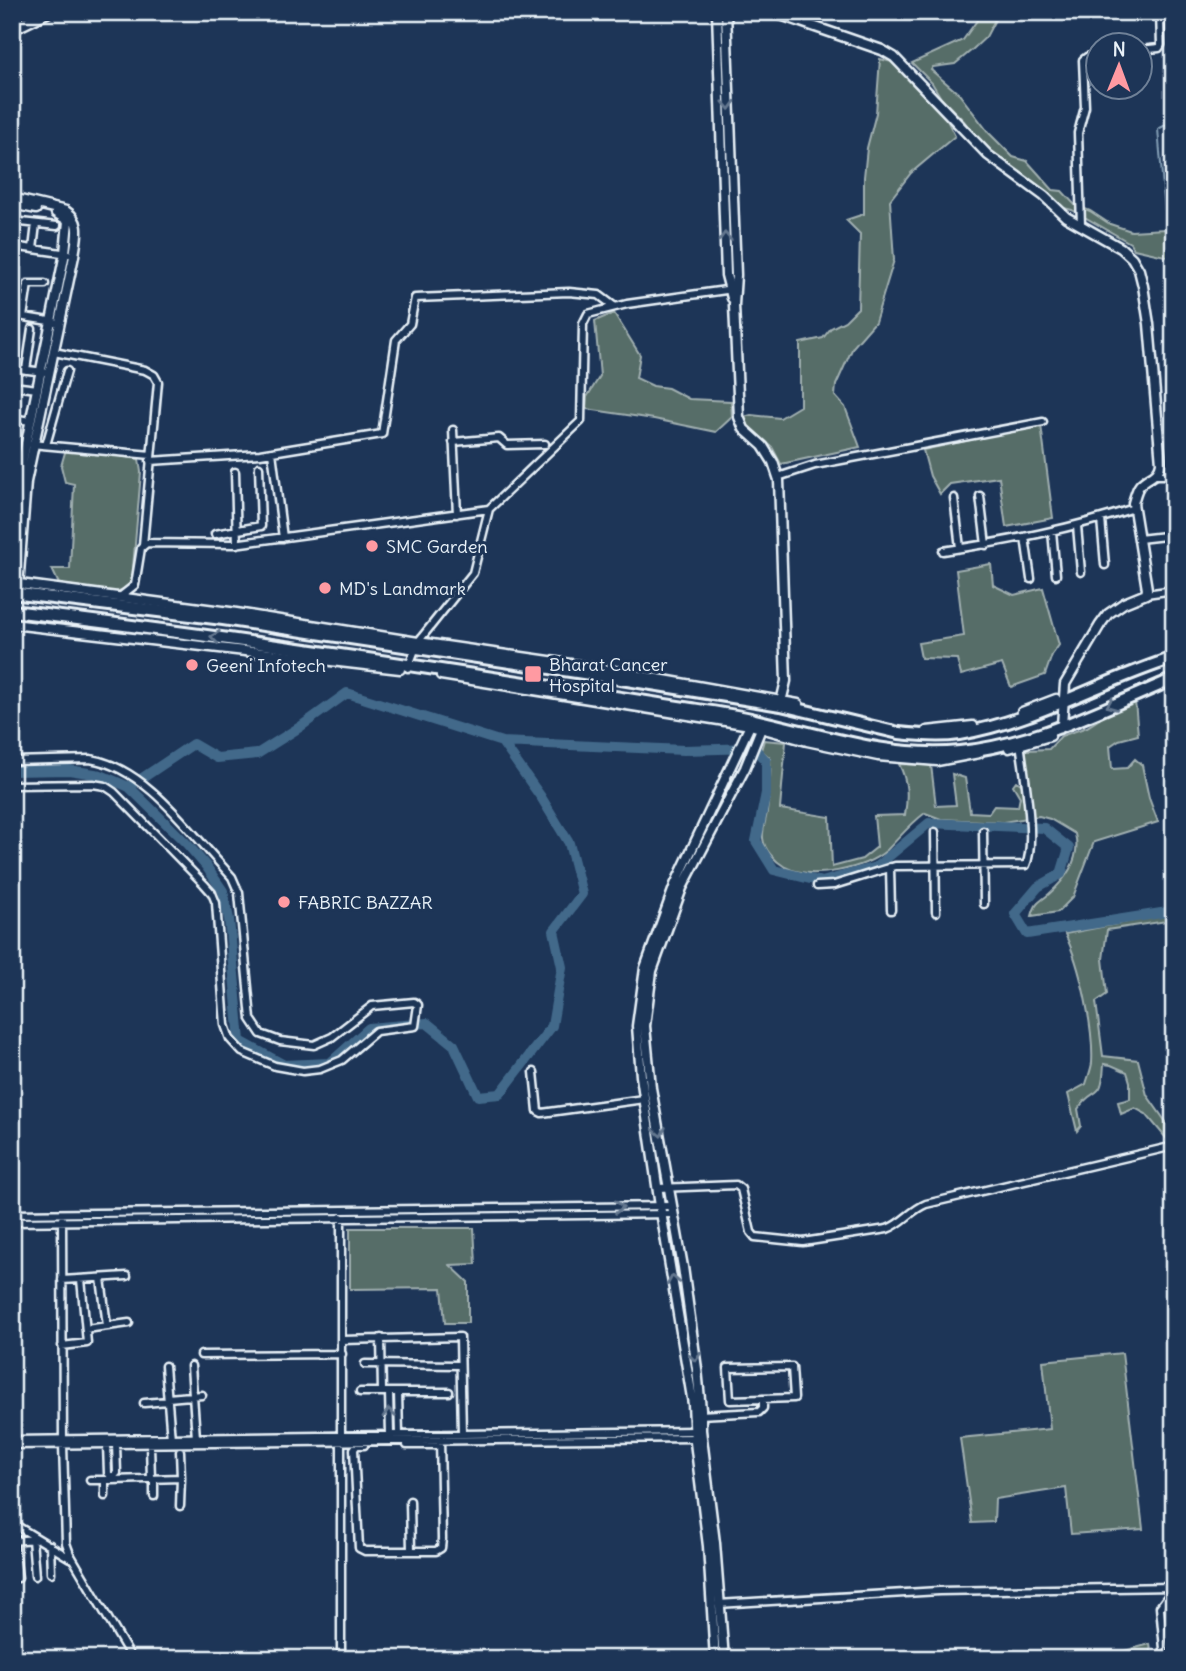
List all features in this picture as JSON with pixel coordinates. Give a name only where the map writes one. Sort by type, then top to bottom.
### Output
[{"type":"highway","points":[[15,589],[220,614],[320,634],[416,645],[781,702],[916,735],[957,734],[995,726],[1174,658]]},
{"type":"highway","points":[[12,611],[160,628],[327,657],[408,667],[915,754],[961,752],[1020,743],[1174,679]]},
{"type":"highway","points":[[309,625],[320,634]]},
{"type":"highway","points":[[1140,670],[1148,689]]},
{"type":"main road","points":[[12,29],[47,12]]},
{"type":"street","points":[[717,12],[726,275],[732,289]]},
{"type":"street","points":[[726,12],[737,401],[744,429],[763,446],[778,477],[786,681],[781,702]]},
{"type":"street","points":[[772,12],[894,57],[988,155],[1044,196],[1066,216],[1121,248],[1132,258],[1139,270],[1149,324],[1161,463],[1160,470],[1136,491],[1134,508],[1147,584],[1146,594]]},
{"type":"street","points":[[1154,49],[1161,45],[1160,12]]},
{"type":"street","points":[[1084,58],[1084,92]]},
{"type":"street","points":[[1081,225],[1078,133],[1085,102]]},
{"type":"street","points":[[12,198],[56,208],[72,215],[77,226],[29,444],[19,477],[12,558]]},
{"type":"street","points":[[12,204],[57,214],[67,219],[70,254]]},
{"type":"street","points":[[12,221],[57,226]]},
{"type":"street","points":[[33,249],[36,224]]},
{"type":"street","points":[[12,246],[70,254]]},
{"type":"street","points":[[23,317],[28,284],[45,284]]},
{"type":"street","points":[[408,667],[416,645],[473,573],[489,509],[579,426],[582,416],[585,317],[615,307],[732,289]]},
{"type":"street","points":[[29,444],[150,458],[272,452],[382,434],[396,344],[410,324],[415,298],[569,292],[599,295],[615,307]]},
{"type":"street","points":[[12,298],[25,300]]},
{"type":"street","points":[[12,315],[56,322]]},
{"type":"street","points":[[15,589],[30,421],[38,389],[54,352],[56,322]]},
{"type":"street","points":[[26,370],[32,329]]},
{"type":"street","points":[[54,352],[145,370],[154,375],[158,382],[143,545],[135,585],[130,592],[121,596]]},
{"type":"street","points":[[12,368],[45,373]]},
{"type":"street","points":[[46,445],[67,371]]},
{"type":"street","points":[[12,386],[38,389]]},
{"type":"street","points":[[12,418],[30,421]]},
{"type":"street","points":[[778,477],[815,465],[1043,422]]},
{"type":"street","points":[[453,430],[457,514]]},
{"type":"street","points":[[453,442],[499,438],[507,446],[545,444]]},
{"type":"street","points":[[12,449],[13,473]]},
{"type":"street","points":[[272,452],[283,538]]},
{"type":"street","points":[[215,534],[257,528],[262,523],[259,467]]},
{"type":"street","points":[[235,472],[239,529],[237,544]]},
{"type":"street","points":[[1155,475],[1174,475]]},
{"type":"street","points":[[980,496],[986,545]]},
{"type":"street","points":[[954,498],[960,548]]},
{"type":"street","points":[[943,551],[1077,526],[1134,508]]},
{"type":"street","points":[[143,545],[156,542],[237,544],[489,509]]},
{"type":"street","points":[[1101,519],[1105,565]]},
{"type":"street","points":[[1077,526],[1081,572]]},
{"type":"street","points":[[239,529],[246,543]]},
{"type":"street","points":[[1052,531],[1056,575]]},
{"type":"street","points":[[1139,539],[1174,534]]},
{"type":"street","points":[[1025,537],[1031,579]]},
{"type":"street","points":[[1062,725],[1063,689],[1108,614],[1124,603],[1146,594],[1174,590]]},
{"type":"street","points":[[93,598],[121,596],[220,614],[309,625],[416,645]]},
{"type":"street","points":[[12,624],[327,657]]},
{"type":"street","points":[[698,1415],[644,1098],[641,981],[676,885],[733,764],[755,727]]},
{"type":"street","points":[[715,1659],[698,1434],[697,1369],[641,1026],[652,971],[682,888],[745,768],[755,727]]},
{"type":"street","points":[[817,886],[834,885],[890,867],[1026,865],[1029,857],[1029,808],[1020,743]]},
{"type":"street","points":[[12,761],[90,759],[113,765],[132,776],[162,801],[215,857],[237,886],[251,1019],[261,1034],[280,1041],[314,1045],[332,1037],[372,1006],[414,1002],[418,1005],[415,1026],[376,1031],[349,1055],[320,1069],[296,1070],[275,1066],[242,1052],[230,1039],[225,1025],[216,903],[212,893],[114,792],[105,786],[12,785]]},
{"type":"street","points":[[984,831],[984,904]]},
{"type":"street","points":[[935,832],[936,912]]},
{"type":"street","points":[[890,867],[891,910]]},
{"type":"street","points":[[534,1072],[538,1111],[542,1113],[644,1098]]},
{"type":"street","points":[[648,1206],[658,1191],[669,1188],[736,1185],[741,1189],[751,1232],[755,1237],[803,1242],[887,1229],[926,1205],[1174,1146]]},
{"type":"street","points":[[341,1215],[648,1206],[661,1210]]},
{"type":"street","points":[[12,1214],[62,1217],[673,1210]]},
{"type":"street","points":[[341,1215],[341,1659]]},
{"type":"street","points":[[12,1222],[62,1217]]},
{"type":"street","points":[[62,1217],[66,1543],[73,1560],[132,1659]]},
{"type":"street","points":[[62,1280],[127,1276]]},
{"type":"street","points":[[101,1278],[107,1326]]},
{"type":"street","points":[[62,1346],[87,1343],[81,1279]]},
{"type":"street","points":[[86,1329],[129,1323]]},
{"type":"street","points":[[342,1340],[460,1337],[462,1434]]},
{"type":"street","points":[[380,1339],[390,1435]]},
{"type":"street","points":[[201,1355],[342,1354]]},
{"type":"street","points":[[365,1364],[460,1365]]},
{"type":"street","points":[[165,1366],[171,1439]]},
{"type":"street","points":[[191,1366],[197,1438]]},
{"type":"street","points":[[792,1367],[794,1398],[763,1399],[730,1400],[729,1368],[792,1367]]},
{"type":"street","points":[[360,1392],[449,1392]]},
{"type":"street","points":[[398,1392],[399,1435]]},
{"type":"street","points":[[144,1403],[202,1395]]},
{"type":"street","points":[[698,1415],[759,1412],[763,1408],[763,1399]]},
{"type":"street","points":[[440,1440],[441,1546],[436,1551],[365,1551],[359,1548],[354,1450],[357,1445],[440,1440],[462,1434],[698,1434]]},
{"type":"street","points":[[63,1443],[197,1438],[440,1440],[698,1434]]},
{"type":"street","points":[[698,1434],[715,1544],[724,1659]]},
{"type":"street","points":[[12,1443],[150,1444],[343,1439],[390,1435],[440,1440]]},
{"type":"street","points":[[105,1496],[109,1479],[107,1444]]},
{"type":"street","points":[[109,1479],[117,1472],[116,1444]]},
{"type":"street","points":[[150,1444],[154,1496]]},
{"type":"street","points":[[180,1451],[180,1506]]},
{"type":"street","points":[[342,1470],[355,1471]]},
{"type":"street","points":[[90,1480],[181,1478]]},
{"type":"street","points":[[410,1501],[411,1551]]},
{"type":"street","points":[[12,1523],[73,1560]]},
{"type":"street","points":[[12,1523],[18,1578]]},
{"type":"street","points":[[13,1541],[35,1539]]},
{"type":"street","points":[[35,1539],[35,1576]]},
{"type":"street","points":[[50,1545],[51,1573]]},
{"type":"street","points":[[718,1604],[939,1591],[1174,1587]]},
{"type":"street","points":[[1165,1659],[1160,1607],[1174,1587]]},
{"type":"green space","points":[[983,12],[999,12],[986,37],[955,64],[933,67],[931,70],[959,94],[989,133],[1013,157],[1027,161],[1053,190],[1062,191],[1075,205],[1110,224],[1131,231],[1165,229],[1173,237],[1174,253],[1169,257],[1134,249],[1130,243],[1072,210],[1060,207],[980,143],[964,121],[941,98],[932,83],[912,63],[963,40]]},
{"type":"green space","points":[[880,59],[892,62],[946,118],[955,136],[911,173],[890,200],[894,260],[875,322],[853,347],[836,385],[835,396],[845,407],[860,447],[781,464],[772,447],[750,429],[744,417],[751,415],[780,418],[800,406],[800,343],[823,338],[831,328],[845,321],[858,308],[860,234],[846,220],[864,214],[864,177],[867,148],[876,113]]},
{"type":"green space","points":[[614,313],[640,355],[636,378],[653,386],[668,388],[689,399],[731,401],[732,417],[716,432],[586,409],[587,397],[600,376],[595,321]]},
{"type":"green space","points":[[1041,425],[1053,518],[1006,527],[999,477],[950,484],[940,494],[930,476],[923,450]]},
{"type":"green space","points":[[66,449],[139,459],[141,472],[132,580],[126,588],[116,592],[59,584],[52,569],[70,569],[74,484],[65,482],[61,466]]},
{"type":"green space","points":[[991,564],[993,585],[1014,595],[1043,588],[1059,645],[1052,655],[1045,675],[1011,687],[1002,664],[961,675],[957,659],[921,658],[918,643],[964,636],[956,570]]},
{"type":"green space","points":[[1135,701],[1138,735],[1119,740],[1110,746],[1112,769],[1127,768],[1135,759],[1142,765],[1149,798],[1158,822],[1094,842],[1073,897],[1058,912],[1032,916],[1036,905],[1056,888],[1071,867],[1076,851],[1075,834],[1050,819],[1039,816],[1003,822],[941,819],[925,813],[877,857],[852,867],[823,873],[796,871],[785,867],[765,847],[763,835],[769,799],[770,758],[761,750],[764,740],[786,742],[780,809],[830,817],[832,867],[862,859],[877,847],[874,816],[905,815],[906,789],[899,764],[931,765],[936,806],[956,805],[952,774],[965,778],[970,812],[989,813],[994,806],[1018,807],[1020,797],[1013,785],[1016,781],[1023,785],[1026,750],[1049,749],[1061,736],[1087,727],[1123,704]]},
{"type":"green space","points":[[1174,913],[1174,920],[1107,930],[1103,959],[1107,994],[1096,1002],[1103,1056],[1138,1060],[1147,1095],[1173,1132],[1166,1138],[1146,1114],[1135,1108],[1121,1114],[1118,1102],[1130,1099],[1127,1072],[1104,1064],[1099,1089],[1078,1109],[1081,1126],[1077,1131],[1068,1094],[1086,1084],[1092,1063],[1091,1032],[1076,962],[1065,934]]},
{"type":"green space","points":[[350,1228],[474,1228],[476,1264],[450,1265],[468,1282],[468,1323],[445,1323],[442,1288],[350,1289]]},
{"type":"green space","points":[[1122,1353],[1143,1529],[1071,1534],[1066,1488],[995,1499],[994,1522],[972,1523],[960,1438],[1050,1429],[1043,1361]]},
{"type":"green space","points":[[1150,1644],[1152,1659],[1095,1659]]},
{"type":"waterway","points":[[1167,235],[1158,129],[1174,121]]},
{"type":"waterway","points":[[129,787],[193,744],[217,758],[257,754],[347,693],[502,742]]},
{"type":"waterway","points":[[12,771],[69,770],[101,775],[129,787],[206,866],[223,891],[229,919],[240,1041],[284,1065],[330,1063],[369,1028],[427,1023],[454,1045],[478,1096],[500,1094],[552,1026],[562,967],[554,931],[582,894],[569,843],[502,742],[684,750],[754,748],[766,761],[766,793],[756,841],[774,870],[822,882],[876,867],[929,823],[1044,828],[1069,848],[1061,874],[1038,887],[1015,914],[1027,934],[1174,911]]},
{"type":"place","name":"SMC Garden","points":[[372,546]]},
{"type":"place","name":"MD's Landmark","points":[[325,588]]},
{"type":"place","name":"Geeni Infotech","points":[[192,665]]},
{"type":"place","name":"Bharat Cancer Hospital","points":[[533,674]]},
{"type":"place","name":"FABRIC BAZZAR","points":[[284,902]]}]
